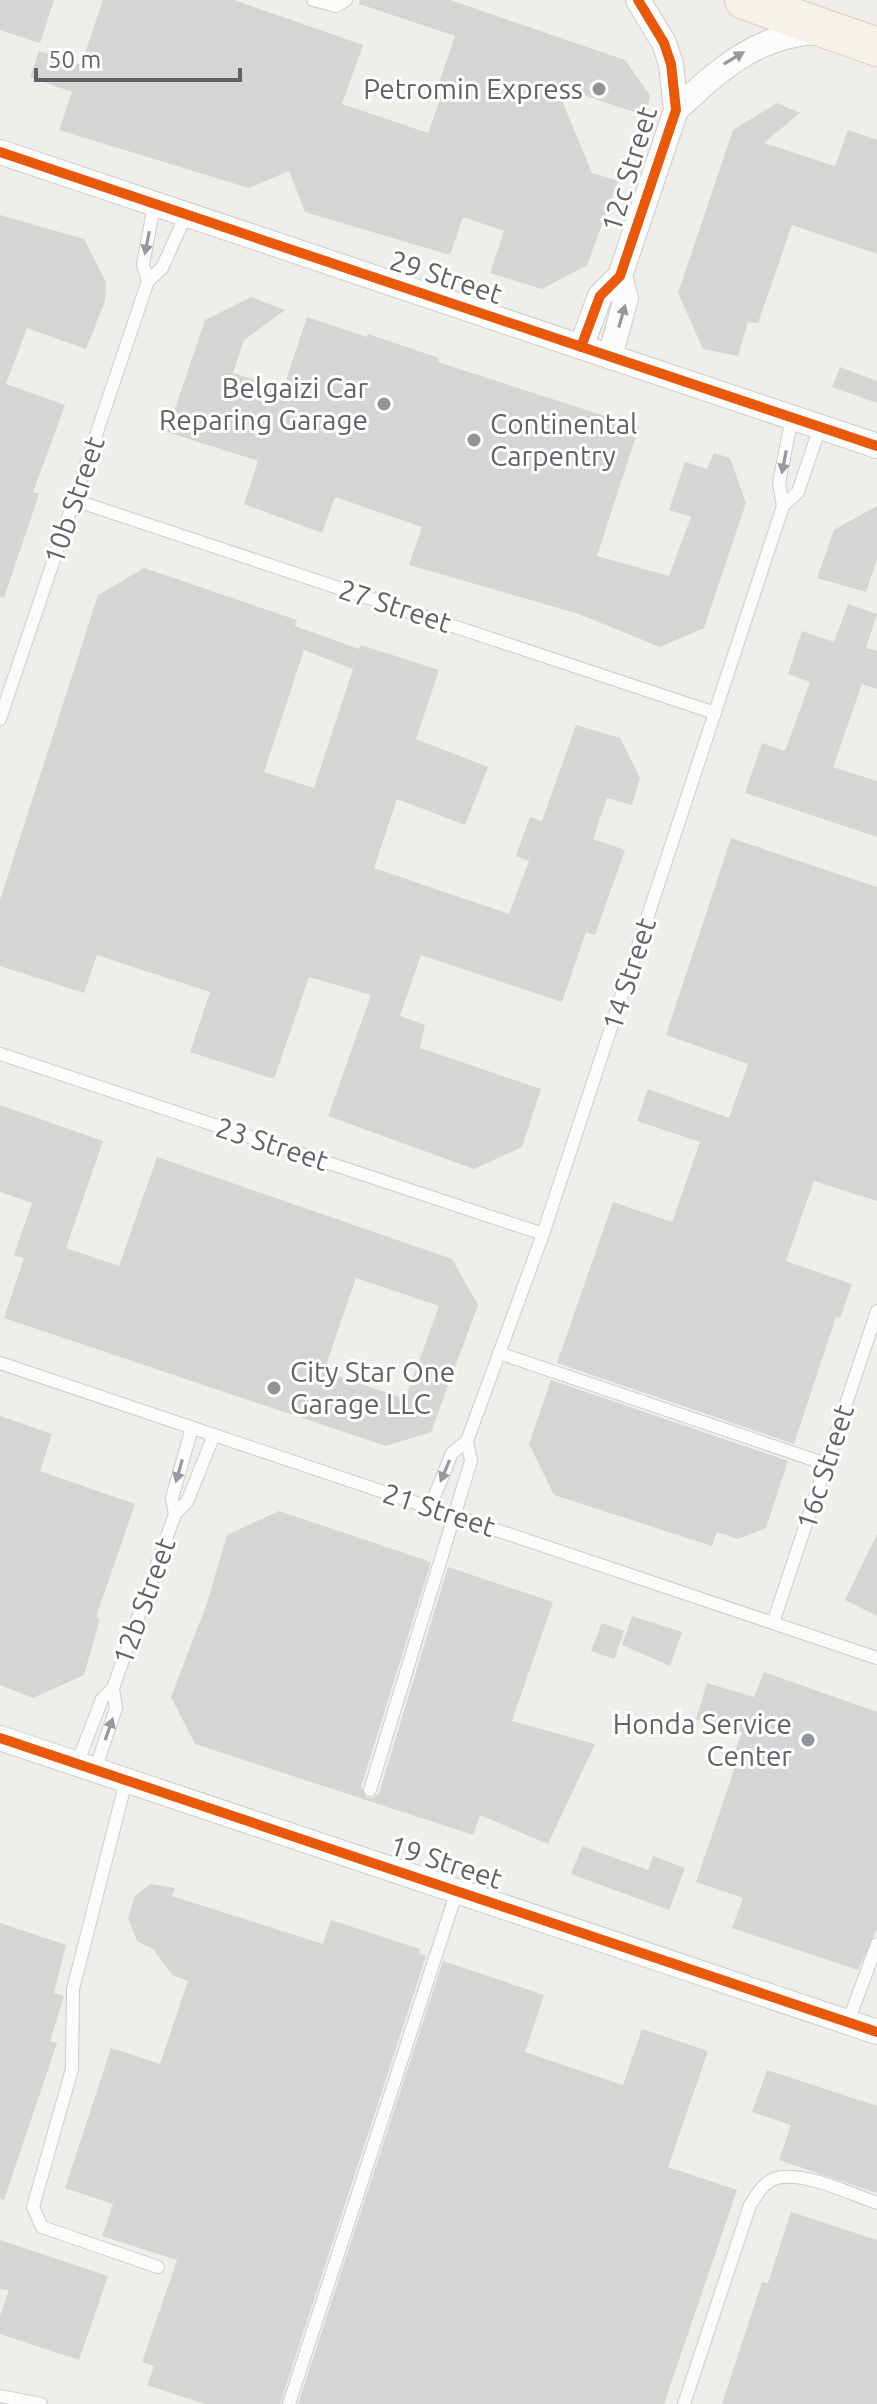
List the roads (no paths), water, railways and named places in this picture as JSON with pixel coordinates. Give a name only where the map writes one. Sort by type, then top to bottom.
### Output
[{"type":"main road","points":[[744,0],[877,47]]},
{"type":"street","name":"12c Street","points":[[581,347],[600,296],[620,276],[676,110],[671,64],[664,43],[638,0]]},
{"type":"street","name":"12c Street","points":[[676,110],[724,65],[756,45],[792,34],[830,31]]},
{"type":"street","name":"29 Street","points":[[0,152],[877,446]]},
{"type":"street","name":"12c Street","points":[[610,357],[626,298],[620,276]]},
{"type":"street","name":"19 Street","points":[[0,1738],[877,2032]]},
{"type":"lane","points":[[313,0],[330,6],[346,0]]},
{"type":"lane","name":"10b Street","points":[[148,281],[143,265],[154,205]]},
{"type":"lane","name":"10b Street","points":[[0,719],[148,281],[162,268],[186,215]]},
{"type":"lane","name":"14 Street","points":[[370,1790],[471,1461],[467,1441],[543,1234],[783,506],[779,483],[792,417]]},
{"type":"lane","name":"14 Street","points":[[783,506],[798,492],[820,427]]},
{"type":"lane","name":"27 Street","points":[[74,500],[715,713]]},
{"type":"lane","name":"23 Street","points":[[0,1054],[543,1234]]},
{"type":"lane","name":"16c Street","points":[[773,1623],[877,1311]]},
{"type":"lane","points":[[499,1353],[826,1464]]},
{"type":"lane","name":"21 Street","points":[[0,1363],[877,1658]]},
{"type":"lane","name":"12b Street","points":[[175,1514],[172,1498],[192,1428]]},
{"type":"lane","name":"12b Street","points":[[86,1767],[98,1708],[113,1688],[175,1514],[187,1502],[214,1435]]},
{"type":"lane","name":"14 Street","points":[[430,1507],[452,1453],[467,1441]]},
{"type":"lane","name":"12b Street","points":[[86,1767],[116,1708],[113,1688]]},
{"type":"lane","points":[[126,1781],[73,1989],[72,2069],[33,2207],[42,2227],[158,2267]]},
{"type":"lane","points":[[289,2404],[457,1891]]},
{"type":"lane","points":[[848,2022],[877,1944]]},
{"type":"lane","points":[[684,2404],[750,2205],[764,2185],[777,2177],[812,2180],[877,2203]]},
{"type":"lane","points":[[0,2396],[41,2404]]},
{"type":"place","name":"Petromin Express","points":[[599,89]]},
{"type":"place","name":"Belgaizi Car Reparing Garage","points":[[384,404]]},
{"type":"place","name":"Continental Carpentry","points":[[474,440]]},
{"type":"place","name":"City Star One Garage LLC","points":[[274,1388]]},
{"type":"place","name":"Honda Service Center","points":[[808,1740]]}]
